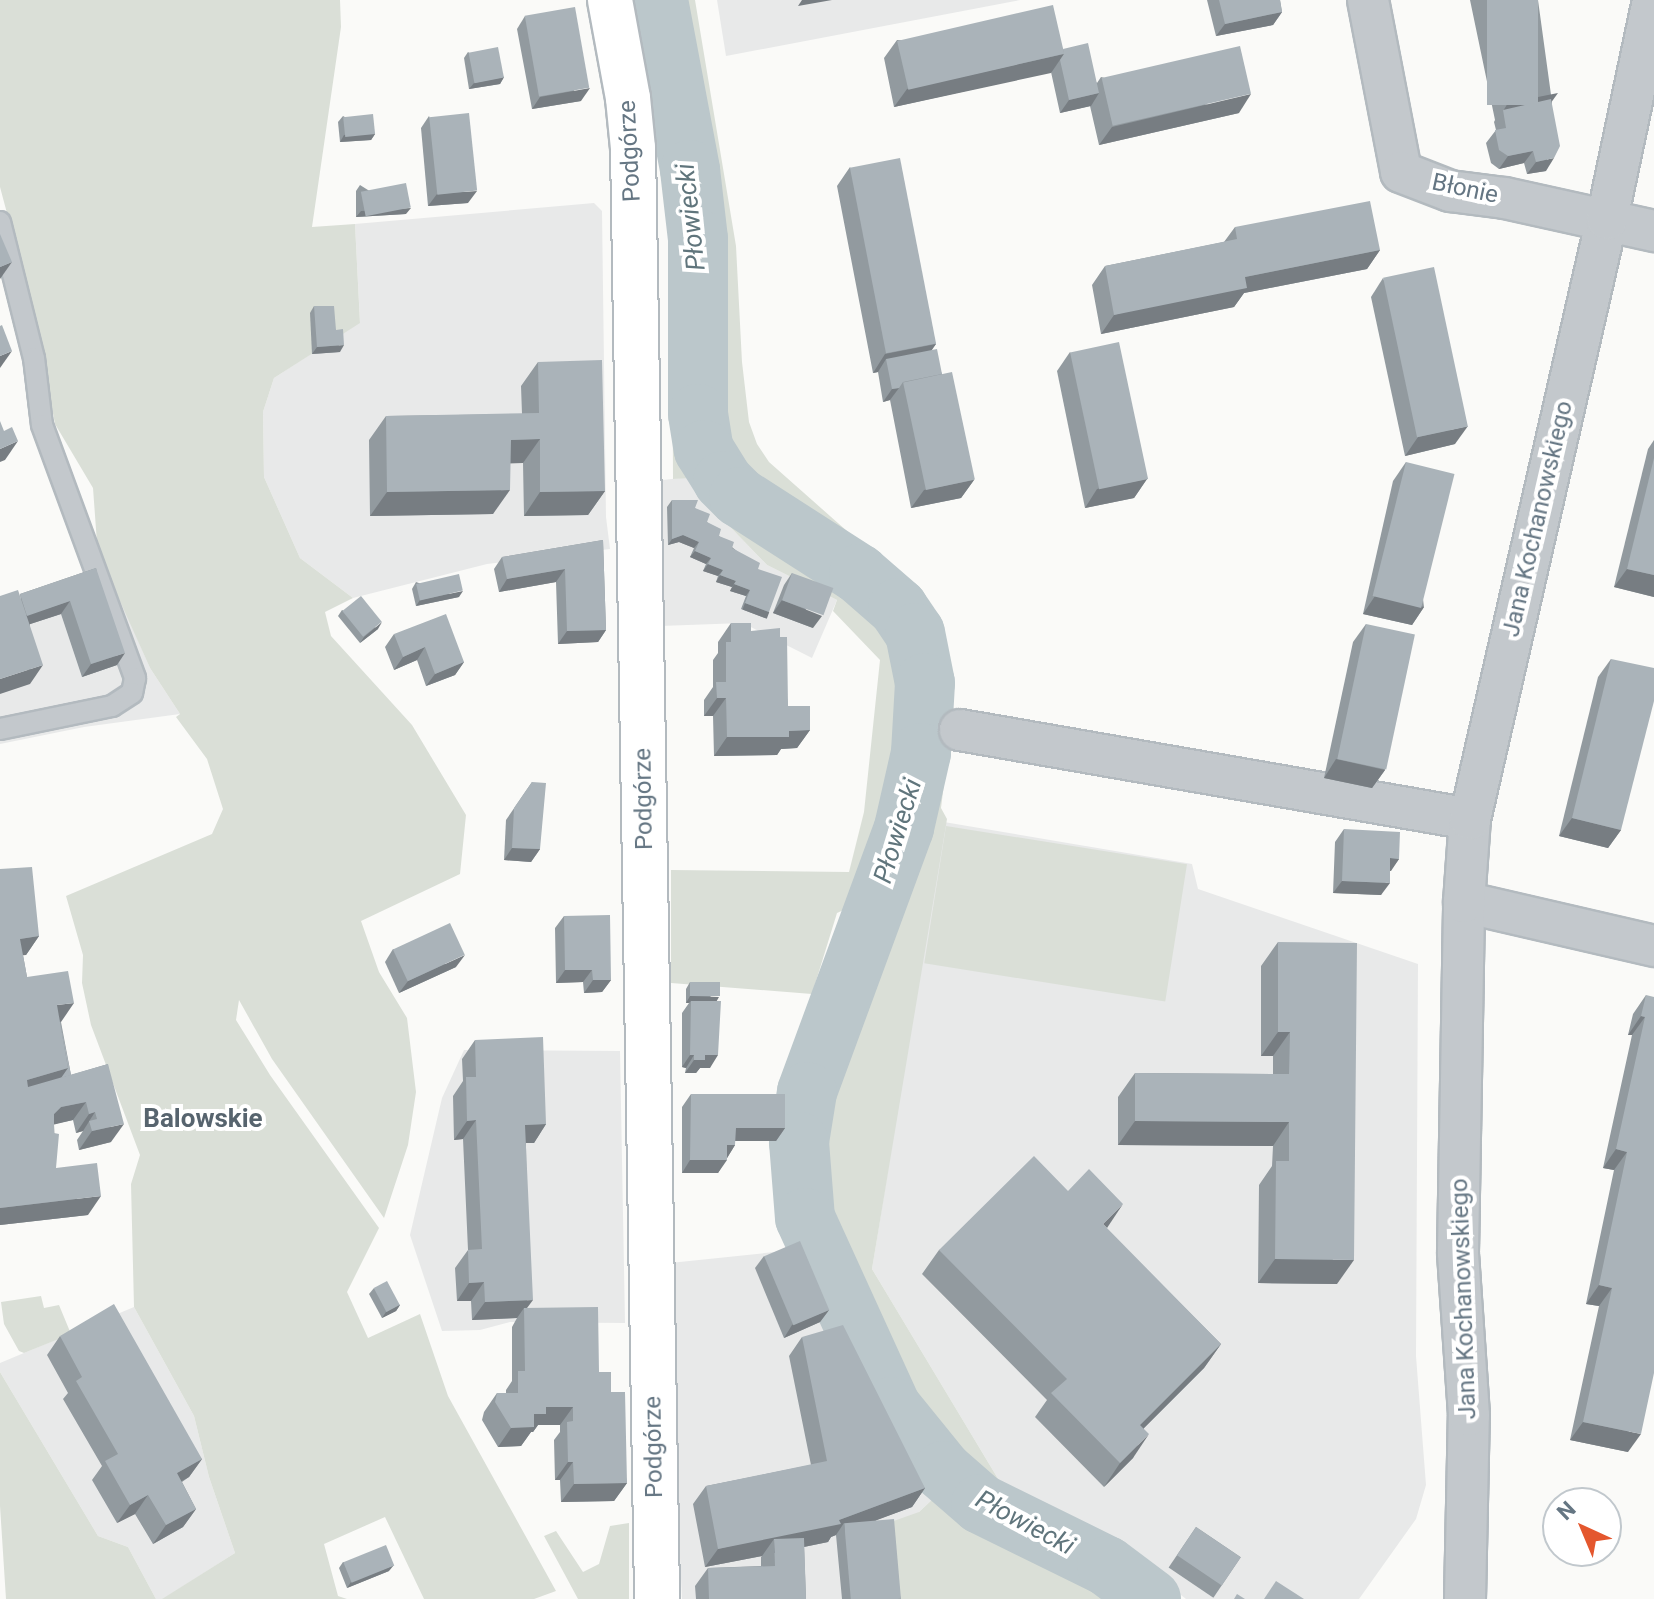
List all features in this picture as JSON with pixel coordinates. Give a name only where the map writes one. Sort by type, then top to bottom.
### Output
[{"type":"street","name":"Podgórze","points":[[610,0],[633,148],[657,1599]]},
{"type":"street","name":"Błonie","points":[[1368,0],[1401,172],[1450,191],[1505,198],[1607,219]]},
{"type":"street","name":"Jana Kochanowskiego","points":[[1465,1599],[1469,1415],[1458,1252],[1464,902],[1470,819],[1607,219],[1653,0]]},
{"type":"street","points":[[1607,219],[1654,231]]},
{"type":"street","points":[[960,730],[1470,819]]},
{"type":"street","points":[[1464,902],[1654,946]]},
{"type":"lane","points":[[0,222],[34,358],[42,425],[135,678],[132,693],[112,706],[0,729]]},
{"type":"shaded area","points":[[0,0],[340,0],[341,27],[312,227],[355,224],[360,323],[274,378],[263,412],[264,477],[300,558],[353,598],[325,612],[331,636],[412,725],[466,815],[460,874],[361,921],[379,972],[407,1018],[416,1092],[408,1145],[384,1218],[272,1059],[239,1000],[236,1020],[270,1075],[379,1228],[347,1292],[368,1338],[420,1314],[448,1396],[556,1591],[534,1599],[424,1599],[385,1517],[324,1544],[338,1596],[347,1599],[162,1599],[235,1553],[209,1477],[194,1416],[134,1307],[131,1184],[140,1155],[91,1025],[82,983],[83,955],[66,896],[212,834],[223,809],[207,759],[176,717],[180,714],[150,668],[111,581],[97,543],[93,488],[55,424],[35,318],[0,187]]},
{"type":"shaded area","points":[[630,0],[640,0],[677,206],[684,430],[702,475],[732,514],[865,597],[895,630],[901,643],[899,759],[859,903],[837,913],[812,994],[671,983],[671,870],[849,872],[864,812],[880,660],[833,611],[837,600],[767,565],[706,502],[690,478],[673,479],[672,225]]},
{"type":"shaded area","points":[[674,0],[695,0],[736,246],[742,362],[749,422],[757,444],[769,462],[926,601],[947,644],[952,719],[941,808],[947,819],[872,1269],[1006,1492],[965,1468],[894,1363],[833,1241],[818,1200],[813,1161],[819,1111],[921,847],[943,735],[942,646],[917,603],[840,537],[746,481],[725,457],[713,425],[711,205]]},
{"type":"shaded area","points":[[717,0],[1020,0],[726,56]]},
{"type":"shaded area","points":[[594,203],[602,211],[606,517],[610,549],[487,564],[353,598],[300,558],[264,477],[263,412],[274,378],[360,322],[355,224]]},
{"type":"shaded area","points":[[690,477],[706,502],[767,565],[837,600],[812,658],[743,623],[660,626],[653,491],[663,480]]},
{"type":"shaded area","points":[[107,569],[150,668],[180,714],[84,727],[0,744],[0,610],[87,580]]},
{"type":"shaded area","points":[[944,822],[1192,864],[1198,889],[1418,964],[1416,1356],[1426,1485],[1416,1519],[1359,1599],[1186,1599],[1131,1555],[1006,1492],[872,1269]]},
{"type":"shaded area","points":[[946,826],[1187,864],[1165,1001],[924,963]]},
{"type":"shaded area","points":[[464,1050],[620,1051],[625,1323],[510,1322],[480,1330],[442,1331],[410,1235],[442,1098]]},
{"type":"shaded area","points":[[794,1250],[833,1338],[899,1456],[936,1496],[919,1512],[896,1599],[682,1599],[671,1372],[670,1263]]},
{"type":"shaded area","points":[[41,1296],[44,1308],[59,1305],[71,1334],[24,1353],[19,1351],[4,1324],[1,1302]]},
{"type":"shaded area","points":[[134,1307],[194,1416],[209,1477],[235,1553],[163,1599],[156,1599],[128,1547],[98,1536],[0,1372],[0,1363]]},
{"type":"shaded area","points":[[0,1372],[98,1536],[128,1547],[156,1599],[6,1599],[0,1506]]},
{"type":"shaded area","points":[[936,1496],[996,1531],[1048,1553],[1094,1579],[1120,1599],[896,1599],[888,1523],[919,1512]]},
{"type":"shaded area","points":[[629,1523],[629,1599],[578,1599],[544,1536],[556,1531],[583,1572],[599,1564],[610,1526]]},
{"type":"building","points":[[1219,0],[1280,0],[1282,12],[1225,24]]},
{"type":"building","points":[[1487,0],[1538,0],[1538,105],[1487,105]]},
{"type":"building","points":[[1053,5],[1064,54],[908,90],[897,41]]},
{"type":"building","points":[[575,7],[589,88],[539,97],[525,16]]},
{"type":"building","points":[[1088,43],[1099,93],[1069,100],[1060,60],[1063,49]]},
{"type":"building","points":[[1240,46],[1251,94],[1113,126],[1102,78]]},
{"type":"building","points":[[498,47],[504,77],[474,83],[469,53]]},
{"type":"building","points":[[1551,99],[1560,146],[1554,158],[1536,162],[1533,151],[1508,156],[1499,150],[1495,130],[1506,128],[1503,110]]},
{"type":"building","points":[[469,113],[477,191],[437,195],[429,117]]},
{"type":"building","points":[[373,114],[375,134],[345,137],[343,117]]},
{"type":"building","points":[[900,158],[936,344],[886,353],[850,168]]},
{"type":"building","points":[[406,183],[411,208],[366,216],[361,192]]},
{"type":"building","points":[[1370,201],[1380,250],[1245,277],[1247,288],[1114,315],[1105,266],[1237,239],[1235,227]]},
{"type":"building","points":[[0,234],[12,262],[0,267]]},
{"type":"building","points":[[1434,267],[1468,426],[1417,437],[1383,278]]},
{"type":"building","points":[[314,306],[334,306],[336,330],[343,329],[344,345],[317,347]]},
{"type":"building","points":[[0,326],[12,351],[0,356]]},
{"type":"building","points":[[1119,342],[1148,479],[1099,489],[1070,352]]},
{"type":"building","points":[[937,349],[942,374],[903,382],[899,388],[892,389],[886,359]]},
{"type":"building","points":[[602,360],[605,491],[540,492],[540,439],[511,440],[510,490],[387,492],[386,416],[539,413],[538,362]]},
{"type":"building","points":[[952,372],[975,480],[926,490],[903,382]]},
{"type":"building","points":[[0,421],[4,431],[12,427],[18,441],[0,449]]},
{"type":"building","points":[[1654,458],[1654,575],[1627,569]]},
{"type":"building","points":[[1406,462],[1455,474],[1421,608],[1373,596]]},
{"type":"building","points":[[672,500],[698,500],[695,508],[710,514],[707,522],[721,529],[719,536],[734,542],[732,548],[760,563],[758,569],[782,577],[769,612],[745,603],[750,590],[734,584],[736,581],[720,575],[723,570],[708,564],[711,558],[695,551],[699,542],[683,535],[672,539]]},
{"type":"building","points":[[603,540],[606,630],[567,631],[565,569],[507,579],[502,557]]},
{"type":"building","points":[[96,568],[125,653],[91,664],[70,601],[27,616],[20,594]]},
{"type":"building","points":[[792,573],[833,588],[823,615],[782,600]]},
{"type":"building","points":[[459,574],[463,591],[420,600],[416,584]]},
{"type":"building","points":[[18,590],[43,665],[0,679],[0,596]]},
{"type":"building","points":[[361,596],[382,622],[363,637],[342,611]]},
{"type":"building","points":[[446,614],[464,662],[435,674],[425,647],[403,657],[394,634]]},
{"type":"building","points":[[731,623],[751,623],[751,631],[780,628],[780,637],[787,637],[788,706],[810,706],[810,730],[789,731],[789,737],[727,737],[726,698],[717,698],[716,682],[726,682],[726,642],[731,642]]},
{"type":"building","points":[[1366,624],[1415,634],[1386,769],[1337,759]]},
{"type":"building","points":[[1611,659],[1654,668],[1654,701],[1621,830],[1572,818]]},
{"type":"building","points":[[532,782],[546,783],[540,849],[512,848],[514,808]]},
{"type":"building","points":[[1344,829],[1400,832],[1399,859],[1390,858],[1390,883],[1342,881]]},
{"type":"building","points":[[32,867],[39,936],[20,939],[27,977],[68,971],[74,1003],[57,1005],[68,1068],[27,1080],[28,1087],[108,1064],[124,1124],[92,1131],[89,1121],[97,1119],[95,1112],[89,1114],[86,1102],[61,1107],[54,1114],[54,1133],[59,1134],[56,1168],[97,1163],[101,1196],[0,1208],[0,869]]},
{"type":"building","points":[[610,915],[611,980],[593,980],[592,970],[565,970],[564,916]]},
{"type":"building","points":[[450,923],[465,955],[408,981],[393,950]]},
{"type":"building","points":[[1278,942],[1357,943],[1354,1260],[1275,1259],[1276,1161],[1289,1161],[1289,1122],[1135,1121],[1135,1073],[1289,1074],[1290,1032],[1278,1032]]},
{"type":"building","points":[[690,982],[720,982],[720,996],[690,996]]},
{"type":"building","points":[[1646,995],[1654,997],[1654,1373],[1641,1434],[1583,1422],[1612,1288],[1599,1285],[1627,1152],[1616,1149],[1645,1017],[1641,1016]]},
{"type":"building","points":[[691,1001],[721,1001],[718,1055],[705,1055],[705,1060],[694,1060],[694,1055],[690,1055]]},
{"type":"building","points":[[59,1016],[71,1075],[61,1078],[68,1068]]},
{"type":"building","points":[[543,1037],[546,1124],[525,1125],[533,1300],[485,1302],[484,1282],[469,1283],[468,1250],[482,1249],[476,1120],[467,1121],[466,1077],[476,1077],[475,1040]]},
{"type":"building","points":[[691,1094],[785,1094],[785,1128],[736,1128],[735,1145],[727,1145],[727,1160],[690,1160]]},
{"type":"building","points":[[1034,1156],[1068,1191],[1089,1169],[1123,1204],[1103,1224],[1221,1344],[1140,1425],[1149,1434],[1120,1463],[1051,1393],[1067,1379],[939,1250]]},
{"type":"building","points":[[800,1241],[829,1310],[793,1325],[764,1256]]},
{"type":"building","points":[[387,1281],[400,1305],[386,1312],[374,1288]]},
{"type":"building","points":[[114,1304],[202,1459],[177,1473],[196,1509],[166,1525],[148,1495],[130,1505],[105,1461],[118,1454],[76,1381],[82,1377],[60,1336]]},
{"type":"building","points":[[598,1307],[599,1372],[611,1372],[611,1392],[625,1392],[627,1483],[574,1484],[573,1462],[568,1462],[567,1422],[573,1421],[573,1407],[546,1407],[546,1414],[534,1414],[534,1427],[511,1428],[495,1402],[497,1393],[518,1393],[518,1371],[525,1371],[524,1308]]},
{"type":"building","points":[[843,1325],[925,1488],[839,1520],[841,1524],[718,1549],[706,1486],[827,1461],[802,1337]]},
{"type":"building","points":[[894,1519],[901,1599],[851,1599],[844,1523]]},
{"type":"building","points":[[1196,1527],[1241,1557],[1222,1585],[1177,1555]]},
{"type":"building","points":[[804,1538],[806,1599],[709,1599],[708,1568],[775,1566],[774,1539]]},
{"type":"building","points":[[386,1545],[394,1565],[352,1583],[343,1562]]},
{"type":"building","points":[[1276,1581],[1304,1599],[1264,1599]]},
{"type":"waterway","name":"Płowiecki","points":[[658,0],[690,170],[698,239],[698,414],[704,450],[723,481],[739,497],[859,574],[898,608],[915,633],[925,683],[921,753],[904,828],[807,1092],[799,1142],[805,1218],[891,1407],[943,1471],[981,1504],[1107,1566],[1151,1599]]},
{"type":"district","name":"Balowskie","points":[[203,1119]]}]
